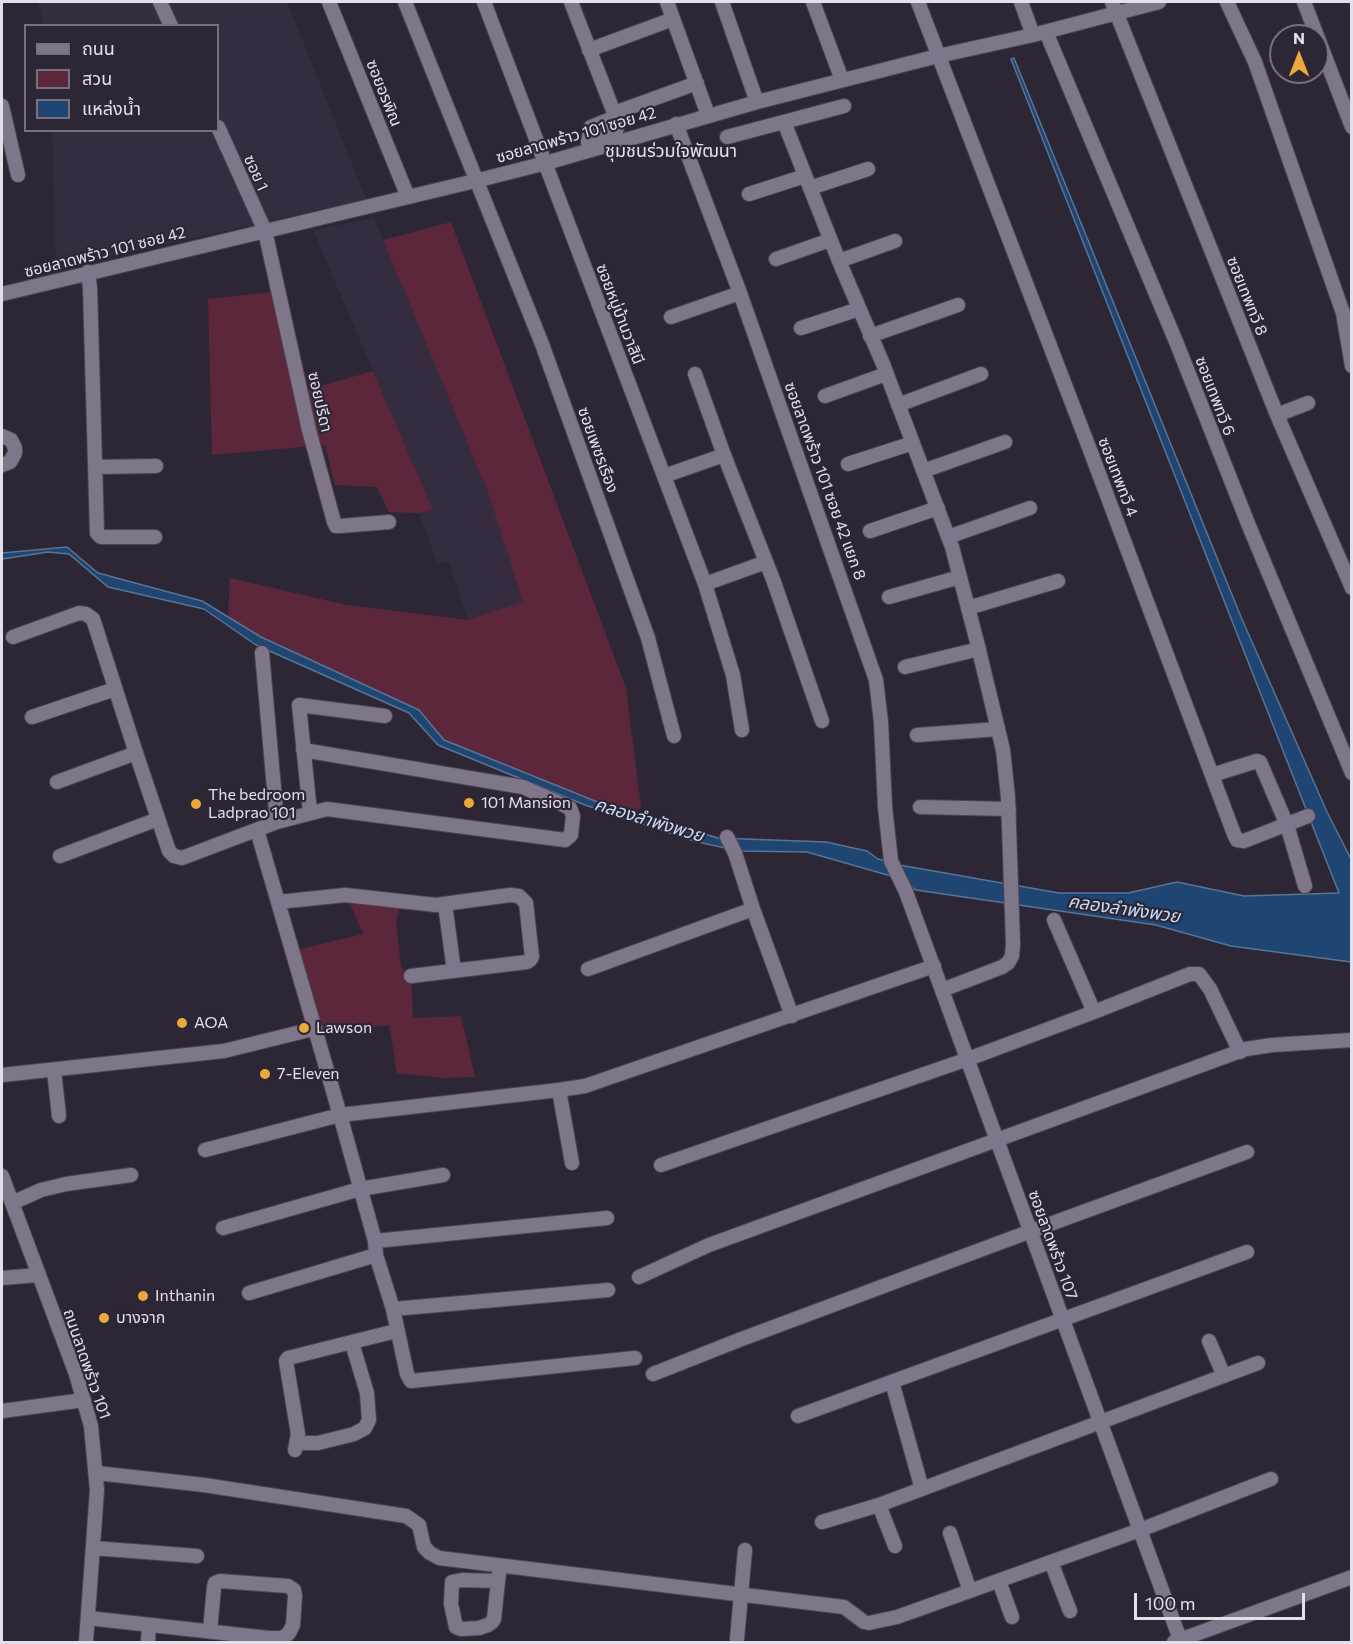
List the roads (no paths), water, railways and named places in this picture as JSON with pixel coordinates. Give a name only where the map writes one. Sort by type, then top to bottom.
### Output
[{"type":"street","points":[[160,2],[170,24]]},
{"type":"street","name":"ซอยอรพิณ","points":[[329,2],[408,197]]},
{"type":"street","name":"ซอยเพชรเรือง","points":[[405,2],[542,344],[648,638],[674,736]]},
{"type":"street","name":"ซอยหมู่บ้านวาสินี","points":[[484,2],[705,584],[733,675],[742,730]]},
{"type":"street","points":[[571,2],[615,115],[618,130],[602,137],[597,147]]},
{"type":"street","points":[[667,2],[708,115]]},
{"type":"street","points":[[722,2],[757,102]]},
{"type":"street","points":[[813,2],[842,80]]},
{"type":"street","name":"ซอยเทพทวี 4","points":[[918,2],[1237,840],[1244,841],[1308,816]]},
{"type":"street","name":"ซอยเทพทวี 6","points":[[1021,2],[1040,34],[1177,344],[1249,526],[1352,773]]},
{"type":"street","name":"ซอยลาดพร้าว 101 ซอย 42","points":[[2,294],[476,181],[757,102],[938,56],[1040,34],[1114,8],[1159,2]]},
{"type":"street","points":[[1227,2],[1256,62],[1343,313],[1352,366]]},
{"type":"street","points":[[1304,2],[1352,127]]},
{"type":"street","name":"ซอยเทพทวี 8","points":[[1114,8],[1277,415],[1352,588]]},
{"type":"street","points":[[589,50],[673,19]]},
{"type":"street","points":[[615,115],[697,83]]},
{"type":"street","points":[[2,106],[18,175]]},
{"type":"street","points":[[727,137],[844,106]]},
{"type":"street","points":[[783,122],[938,508],[960,577],[998,729],[1005,768],[1009,815],[1014,944],[1011,958],[1005,965],[942,990]]},
{"type":"street","name":"ซอยลาดพร้าว 101 ซอย 42 แยก 8","points":[[676,124],[740,293],[876,680],[891,861]]},
{"type":"street","name":"ซอย 1","points":[[219,130],[265,231]]},
{"type":"street","points":[[749,194],[868,169]]},
{"type":"street","name":"ซอยปรีดา","points":[[265,231],[309,430],[334,522],[336,526],[389,522]]},
{"type":"street","points":[[776,259],[830,240]]},
{"type":"street","points":[[839,261],[896,241]]},
{"type":"street","points":[[88,272],[98,536],[155,537]]},
{"type":"street","points":[[671,317],[740,293]]},
{"type":"street","points":[[870,336],[958,305]]},
{"type":"street","points":[[801,328],[859,309]]},
{"type":"street","points":[[695,374],[766,562],[822,721]]},
{"type":"street","points":[[825,396],[886,374]]},
{"type":"street","points":[[898,405],[981,374]]},
{"type":"street","points":[[1277,415],[1308,403]]},
{"type":"street","points":[[2,436],[11,440],[15,448],[10,462],[2,465]]},
{"type":"street","points":[[923,471],[1005,442]]},
{"type":"street","points":[[848,464],[913,443]]},
{"type":"street","points":[[664,476],[724,455]]},
{"type":"street","points":[[95,467],[156,466]]},
{"type":"street","points":[[870,531],[938,508]]},
{"type":"street","points":[[948,537],[1030,508]]},
{"type":"street","points":[[705,584],[766,562]]},
{"type":"street","points":[[889,597],[960,577]]},
{"type":"street","points":[[968,608],[1058,581]]},
{"type":"street","points":[[13,637],[79,613],[93,619],[158,819],[169,851],[174,856],[182,858],[277,822],[327,809],[565,840],[571,835],[573,816],[570,808],[523,787],[303,750]]},
{"type":"street","points":[[905,667],[979,650]]},
{"type":"street","points":[[262,653],[277,822]]},
{"type":"street","points":[[32,717],[115,689]]},
{"type":"street","points":[[310,812],[299,705],[385,716]]},
{"type":"street","points":[[917,735],[998,729]]},
{"type":"street","points":[[57,782],[136,753]]},
{"type":"street","points":[[1212,775],[1259,761],[1287,825],[1305,886]]},
{"type":"street","points":[[920,807],[1009,815]]},
{"type":"street","points":[[60,856],[158,819]]},
{"type":"street","points":[[257,830],[313,1029],[340,1115],[393,1309],[407,1374],[411,1381],[635,1358]]},
{"type":"street","points":[[727,837],[735,853],[792,1016]]},
{"type":"street","name":"ซอยลาดพร้าว 107","points":[[891,861],[906,892],[934,966],[1179,1642]]},
{"type":"street","points":[[278,902],[345,895],[436,905],[510,895],[519,896],[526,903],[532,957],[530,960],[411,976]]},
{"type":"street","points":[[445,904],[454,971]]},
{"type":"street","points":[[588,969],[753,909]]},
{"type":"street","points":[[1054,920],[1094,1012]]},
{"type":"street","points":[[205,1150],[340,1115],[585,1086],[934,966]]},
{"type":"street","points":[[661,1165],[968,1059],[1190,974],[1199,974],[1221,1010],[1240,1052]]},
{"type":"street","points":[[2,1075],[224,1051],[313,1029]]},
{"type":"street","points":[[639,1277],[709,1245],[1240,1052],[1272,1046],[1352,1040]]},
{"type":"street","points":[[54,1070],[59,1116]]},
{"type":"street","points":[[560,1090],[572,1163]]},
{"type":"street","points":[[653,1374],[1030,1231],[1247,1152]]},
{"type":"street","points":[[12,1203],[41,1190],[66,1184],[131,1175]]},
{"type":"street","points":[[223,1228],[360,1189],[443,1175]]},
{"type":"street","name":"ถนนลาดพร้าว 101","points":[[2,1176],[84,1400],[91,1426],[97,1473],[86,1642]]},
{"type":"street","points":[[249,1293],[376,1248],[607,1218]]},
{"type":"street","points":[[798,1416],[1247,1252]]},
{"type":"street","points":[[2,1278],[38,1275]]},
{"type":"street","points":[[393,1309],[608,1290]]},
{"type":"street","points":[[352,1343],[367,1393],[369,1420],[365,1428],[354,1434],[296,1446],[297,1418],[286,1361],[288,1358],[396,1330]]},
{"type":"street","points":[[1209,1341],[1224,1376]]},
{"type":"street","points":[[822,1522],[879,1505],[1258,1363]]},
{"type":"street","points":[[892,1382],[922,1489]]},
{"type":"street","points":[[2,1411],[84,1400]]},
{"type":"street","points":[[97,1473],[204,1485],[406,1516],[419,1525],[424,1547],[439,1558],[844,1608],[869,1623],[897,1617],[999,1581],[1271,1479]]},
{"type":"street","points":[[879,1505],[895,1546]]},
{"type":"street","points":[[950,1533],[970,1591]]},
{"type":"street","points":[[93,1548],[197,1556]]},
{"type":"street","points":[[736,1639],[745,1550]]},
{"type":"street","points":[[1051,1562],[1070,1611]]},
{"type":"street","points":[[498,1581],[452,1582],[451,1604],[456,1627],[479,1628],[492,1622],[494,1619],[500,1566]]},
{"type":"street","points":[[1179,1642],[1352,1577]]},
{"type":"street","points":[[88,1618],[268,1638],[283,1638],[293,1625],[294,1590],[288,1586],[220,1581],[215,1583],[210,1631]]},
{"type":"street","points":[[999,1581],[1012,1617]]},
{"type":"street","points":[[147,1642],[149,1625]]},
{"type":"water","name":"คลองลำพังพวย","points":[[1014,58],[1241,617],[1327,812],[1351,859],[1351,962],[1231,946],[1156,925],[916,890],[891,876],[807,852],[738,851],[694,841],[585,805],[438,745],[409,713],[256,645],[204,609],[108,587],[69,554],[48,552],[2,559],[2,553],[67,547],[98,573],[202,601],[261,637],[419,710],[444,740],[595,801],[718,838],[826,842],[867,851],[878,859],[905,866],[1059,893],[1128,893],[1177,882],[1244,896],[1339,893],[1011,59]]},
{"type":"place","name":"101 Mansion","points":[[469,803]]},
{"type":"place","name":"The bedroom Ladprao 101","points":[[196,804]]},
{"type":"place","name":"AOA","points":[[182,1023]]},
{"type":"place","name":"Lawson","points":[[304,1028]]},
{"type":"place","name":"7-Eleven","points":[[265,1074]]},
{"type":"place","name":"Inthanin","points":[[143,1296]]},
{"type":"place","name":"บางจาก","points":[[104,1318]]},
{"type":"district","name":"ชุมชนร่วมใจพัฒนา","points":[[671,151]]}]
